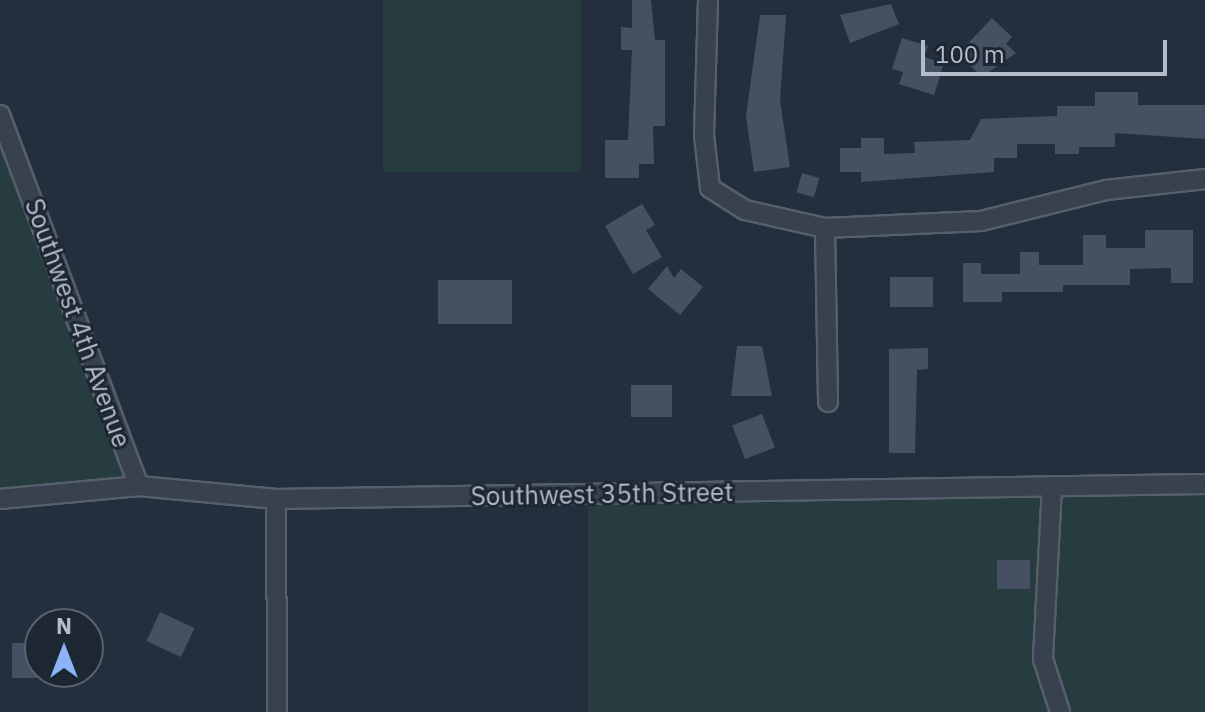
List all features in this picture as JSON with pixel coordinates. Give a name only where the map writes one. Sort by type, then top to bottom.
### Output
[{"type":"street","points":[[708,0],[704,135],[710,188],[745,210],[825,228],[981,221],[1106,190],[1205,179]]},
{"type":"street","name":"Southwest 4th Avenue","points":[[0,115],[139,486]]},
{"type":"street","points":[[825,228],[828,402]]},
{"type":"street","name":"Southwest 35th Street","points":[[0,499],[139,486],[276,499],[1205,484]]},
{"type":"street","points":[[1052,486],[1043,659],[1060,712]]},
{"type":"street","points":[[276,499],[277,712]]},
{"type":"green space","points":[[383,0],[581,0],[581,172],[383,172]]},
{"type":"green space","points":[[0,126],[157,496],[0,499]]},
{"type":"green space","points":[[588,486],[1205,486],[1205,712],[588,712]]},
{"type":"building","points":[[632,0],[651,0],[655,40],[665,40],[665,126],[653,126],[654,164],[639,164],[639,178],[605,178],[605,140],[628,140],[632,50],[621,50],[621,27],[632,28]]},
{"type":"building","points":[[891,4],[899,24],[850,43],[840,15]]},
{"type":"building","points":[[760,15],[786,15],[780,100],[790,167],[754,172],[746,116]]},
{"type":"building","points":[[992,18],[1012,37],[1006,44],[1016,53],[982,77],[958,54]]},
{"type":"building","points":[[902,38],[928,46],[924,57],[944,63],[934,95],[899,84],[903,72],[892,69]]},
{"type":"building","points":[[1095,92],[1138,92],[1138,105],[1205,105],[1205,139],[1115,133],[1115,147],[1079,147],[1079,154],[1055,154],[1055,144],[1017,144],[1017,158],[994,158],[994,172],[861,182],[861,172],[840,172],[840,148],[861,148],[861,138],[884,138],[884,154],[915,153],[914,142],[970,140],[981,119],[1057,116],[1057,106],[1095,106]]},
{"type":"building","points":[[802,173],[819,178],[814,197],[796,192]]},
{"type":"building","points":[[642,204],[655,225],[646,230],[662,257],[633,274],[605,226]]},
{"type":"building","points":[[1145,230],[1193,230],[1193,283],[1171,283],[1171,268],[1130,269],[1130,285],[1063,285],[1063,292],[1002,292],[1002,302],[963,302],[963,263],[981,263],[981,274],[1020,274],[1020,252],[1039,252],[1039,265],[1083,265],[1083,235],[1106,235],[1106,248],[1145,248]]},
{"type":"building","points":[[667,266],[674,278],[681,269],[703,287],[680,315],[648,289]]},
{"type":"building","points":[[890,277],[933,277],[933,307],[890,307]]},
{"type":"building","points":[[438,280],[512,280],[512,324],[438,324]]},
{"type":"building","points":[[737,346],[762,346],[772,396],[731,396]]},
{"type":"building","points":[[928,348],[928,369],[917,370],[915,453],[889,453],[889,349]]},
{"type":"building","points":[[631,385],[672,385],[672,417],[631,417]]},
{"type":"building","points":[[762,414],[775,448],[745,459],[732,425]]},
{"type":"building","points":[[997,560],[1030,560],[1030,589],[997,589]]},
{"type":"building","points":[[160,612],[194,628],[181,657],[146,641]]},
{"type":"building","points":[[12,643],[24,643],[24,678],[12,678]]}]
